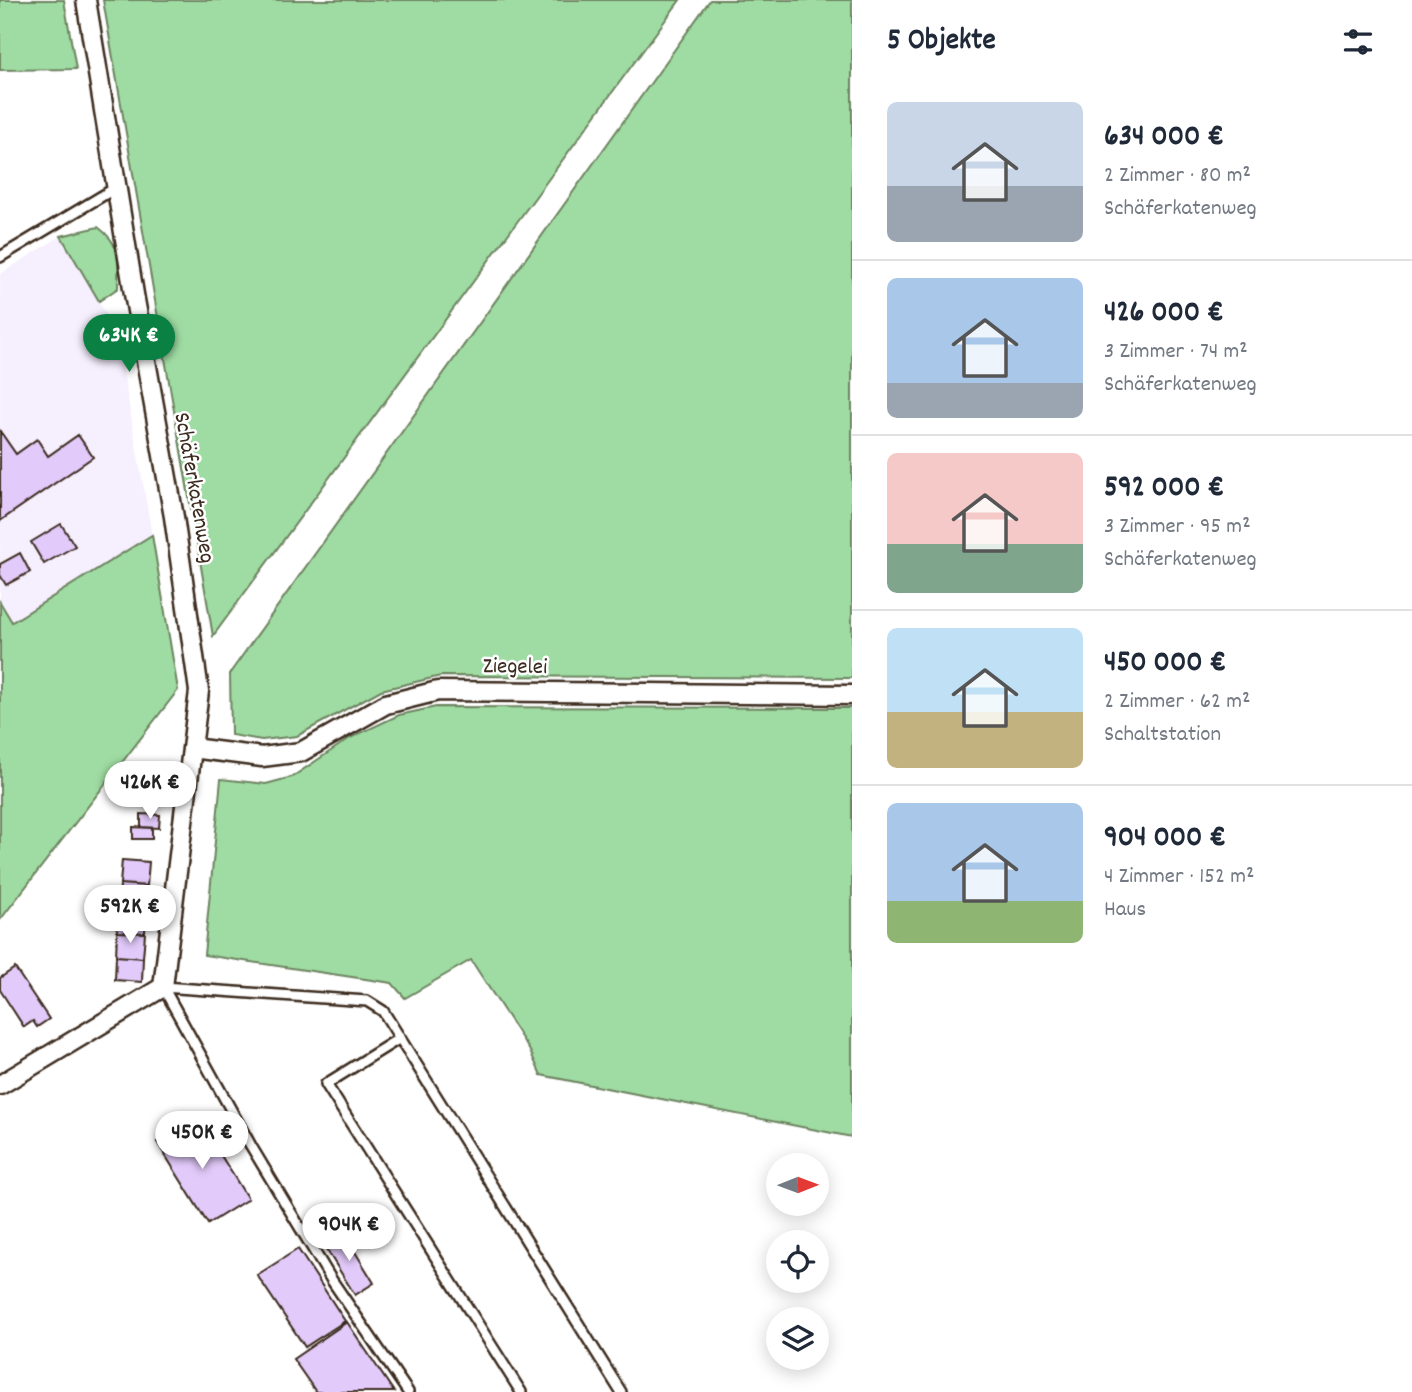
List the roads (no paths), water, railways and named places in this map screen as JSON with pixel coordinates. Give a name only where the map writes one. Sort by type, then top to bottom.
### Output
[{"type":"street","name":"Schäferkatenweg","points":[[86,0],[199,691],[163,987]]},
{"type":"street","name":"Ziegelei","points":[[192,748],[262,757],[301,752],[386,704],[438,691],[852,695]]},
{"type":"street","points":[[0,1085],[163,987]]},
{"type":"lane","points":[[0,257],[117,187]]},
{"type":"lane","points":[[163,987],[366,1001],[383,1011],[621,1392]]},
{"type":"lane","points":[[163,987],[251,1146],[331,1279],[408,1392]]},
{"type":"lane","points":[[400,1038],[326,1084],[521,1392]]}]
